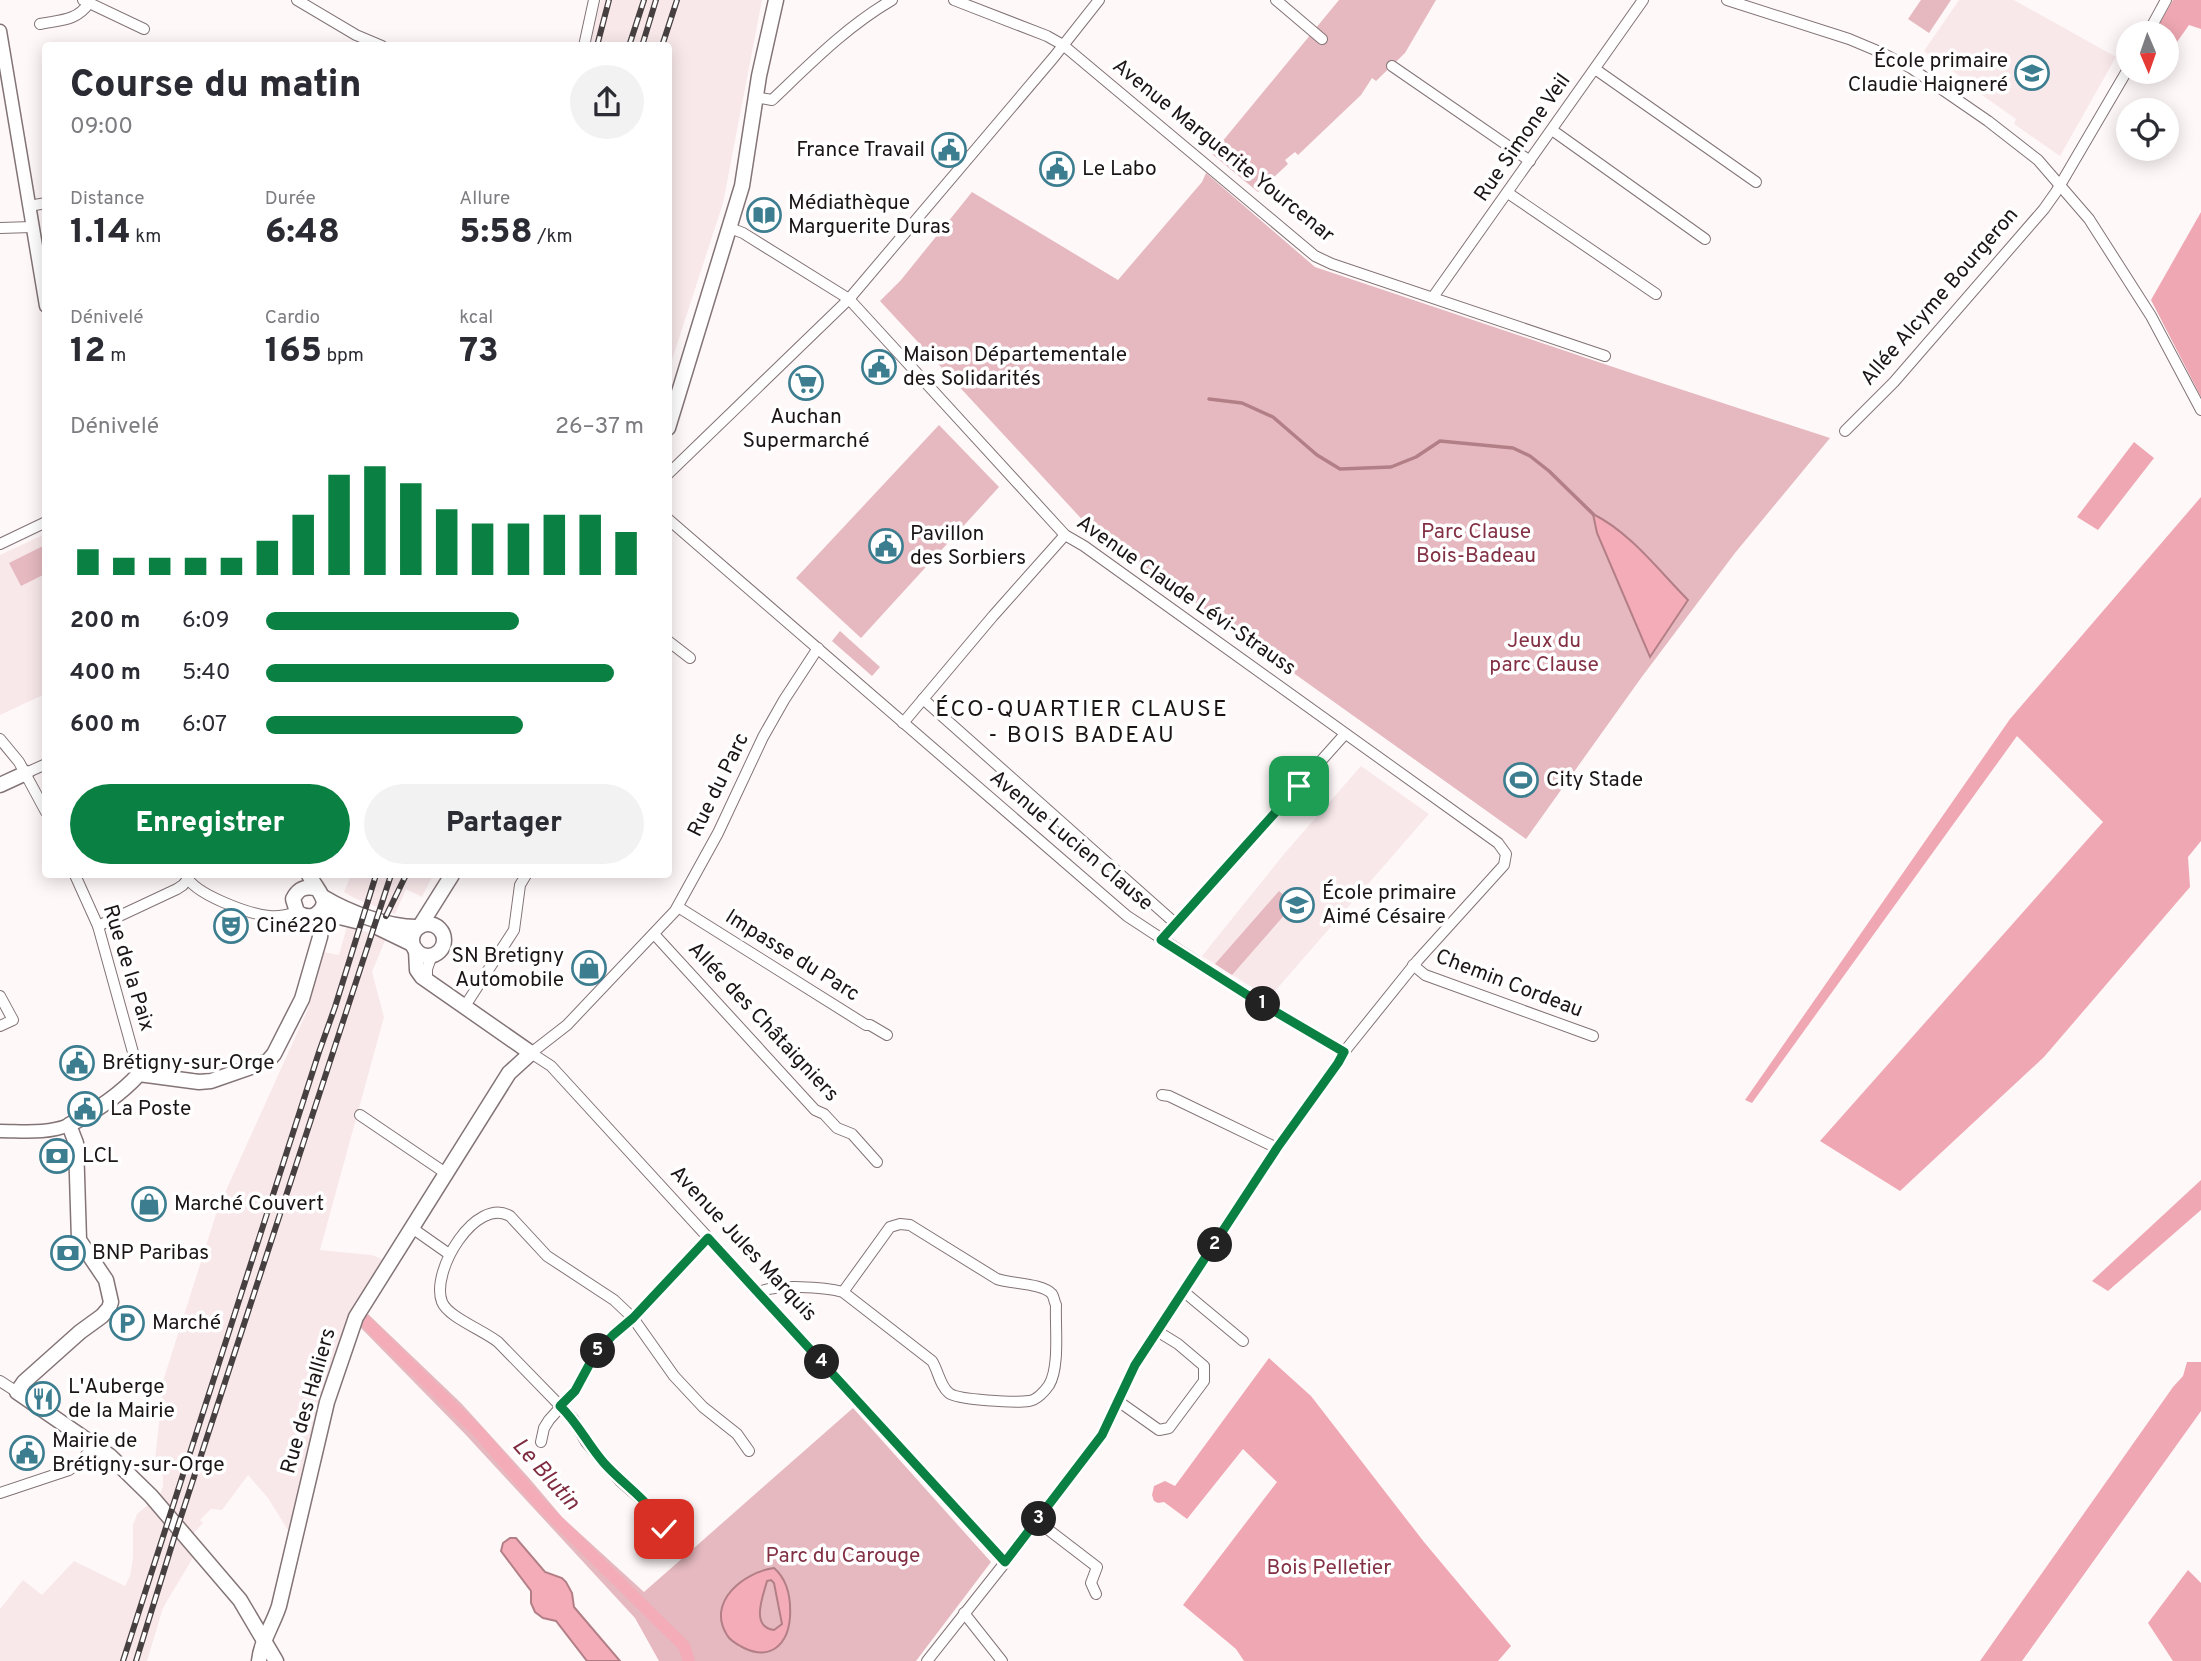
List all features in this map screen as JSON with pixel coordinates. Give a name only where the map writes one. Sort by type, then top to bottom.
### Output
[{"type":"main road","points":[[672,415],[730,228],[745,170],[755,97],[776,0]]},
{"type":"main road","points":[[0,785],[26,773]]},
{"type":"main road","points":[[427,981],[417,970],[413,934],[450,878]]},
{"type":"main road","points":[[310,914],[323,908],[316,887]]},
{"type":"main road","points":[[316,887],[348,909],[391,924],[420,926],[432,925],[441,932],[441,949],[432,955],[426,956],[390,932],[345,918],[310,914],[293,905],[293,898],[302,888],[316,887]]},
{"type":"main road","points":[[277,1661],[240,1600],[151,1496],[110,1456],[17,1392],[24,1382],[102,1316],[111,1302],[106,1280],[79,1240],[76,1143],[69,1125],[88,1116],[139,1074],[211,1082],[268,1061],[302,999],[316,947],[310,914]]},
{"type":"main road","name":"Avenue Jules Marquis","points":[[427,981],[531,1053]]},
{"type":"main road","name":"Rue des Halliers","points":[[259,1661],[263,1640],[279,1606],[327,1402],[356,1317],[509,1073],[531,1053]]},
{"type":"main road","points":[[272,1624],[277,1661]]},
{"type":"street","points":[[297,0],[373,42]]},
{"type":"street","points":[[585,42],[594,0]]},
{"type":"street","points":[[755,97],[772,100],[839,37],[892,0]]},
{"type":"street","name":"Avenue Marguerite Yourcenar","points":[[954,0],[1047,36],[1063,45],[1315,256],[1605,355]]},
{"type":"street","points":[[672,470],[849,299],[1099,0]]},
{"type":"street","points":[[1276,0],[1322,39]]},
{"type":"street","name":"Rue Simone Veil","points":[[1433,297],[1643,0]]},
{"type":"street","points":[[1727,0],[1880,52],[1911,68],[2017,142],[2038,160],[2089,219],[2151,316],[2201,410]]},
{"type":"street","points":[[2155,21],[2166,0]]},
{"type":"street","points":[[40,24],[80,15],[86,1],[144,29]]},
{"type":"street","points":[[0,31],[42,276]]},
{"type":"street","points":[[1392,66],[1530,161]]},
{"type":"street","points":[[1595,69],[1756,182]]},
{"type":"street","name":"Allée Alcyme Bourgeron","points":[[1845,430],[1894,382],[2044,209],[2119,84]]},
{"type":"street","points":[[1552,130],[1705,239]]},
{"type":"street","points":[[1508,193],[1656,294]]},
{"type":"street","points":[[29,206],[42,204]]},
{"type":"street","points":[[0,228],[32,227]]},
{"type":"street","name":"Avenue Claude Lévi-Strauss","points":[[730,228],[743,233],[849,299],[1065,535],[1498,843],[1506,854],[1504,865],[1413,965]]},
{"type":"street","name":"Avenue Lucien Clause","points":[[672,522],[1127,916],[1252,998],[1344,1052]]},
{"type":"street","points":[[0,544],[42,524]]},
{"type":"street","points":[[903,723],[1065,535]]},
{"type":"street","points":[[672,644],[690,658]]},
{"type":"street","name":"Rue du Parc","points":[[531,1053],[567,1026],[678,907],[784,700],[818,649]]},
{"type":"street","points":[[923,699],[1176,924]]},
{"type":"street","points":[[1161,940],[1345,734]]},
{"type":"street","points":[[0,739],[26,773],[42,804]]},
{"type":"street","points":[[26,773],[42,766]]},
{"type":"street","name":"Rue de la Paix","points":[[76,878],[98,926],[139,1074]]},
{"type":"street","points":[[98,926],[177,889],[183,885],[186,878]]},
{"type":"street","points":[[187,878],[207,895],[263,915],[310,914]]},
{"type":"street","points":[[465,1006],[511,937],[516,924],[520,885],[524,878]]},
{"type":"street","name":"Impasse du Parc","points":[[678,907],[866,1025],[887,1035]]},
{"type":"street","name":"Allée des Châtaigniers","points":[[654,934],[815,1110],[824,1114],[837,1128],[852,1134],[877,1162]]},
{"type":"street","points":[[427,981],[427,969],[432,955]]},
{"type":"street","points":[[926,1661],[1102,1435],[1135,1365],[1277,1148],[1344,1052],[1413,965]]},
{"type":"street","name":"Chemin Cordeau","points":[[1413,965],[1425,975],[1593,1037]]},
{"type":"street","points":[[0,996],[13,1020],[0,1026]]},
{"type":"street","name":"Avenue Jules Marquis","points":[[531,1053],[551,1066],[1005,1562]]},
{"type":"street","points":[[1162,1095],[1277,1148]]},
{"type":"street","points":[[360,1115],[447,1174]]},
{"type":"street","points":[[0,1131],[48,1131],[69,1125]]},
{"type":"street","points":[[664,1529],[652,1509],[620,1482],[586,1442],[573,1419],[498,1342],[446,1309],[440,1293],[449,1254],[463,1233],[486,1215],[504,1212],[547,1256],[614,1300],[633,1318],[674,1376],[704,1407],[737,1434],[750,1451]]},
{"type":"street","points":[[759,1292],[786,1288],[833,1289],[843,1292],[932,1361],[951,1396],[962,1399],[1029,1401],[1040,1395],[1054,1373],[1056,1305],[1052,1294],[1042,1288],[997,1279],[910,1225],[890,1227],[843,1292]]},
{"type":"street","points":[[412,1228],[449,1254]]},
{"type":"street","points":[[541,1442],[544,1428],[575,1391],[595,1354],[708,1238]]},
{"type":"street","points":[[1183,1291],[1243,1341]]},
{"type":"street","points":[[1118,1401],[1159,1430],[1164,1430],[1169,1428],[1204,1381],[1204,1366],[1178,1344],[1157,1331]]},
{"type":"street","points":[[0,1381],[17,1392]]},
{"type":"street","points":[[0,1493],[69,1469],[82,1460],[94,1444]]},
{"type":"street","points":[[1037,1521],[1097,1567],[1091,1583],[1096,1594]]},
{"type":"street","points":[[964,1614],[1002,1661]]},
{"type":"shaded area","points":[[601,0],[762,0],[723,203],[672,360],[672,42],[590,42]]},
{"type":"shaded area","name":"École primaire Claudie Haigneré","points":[[1959,0],[2014,0],[2116,57],[2060,156],[2014,124],[2016,119],[1979,93],[1980,90],[1924,51]]},
{"type":"shaded area","points":[[1593,514],[1620,531],[1688,600],[1650,657],[1597,533]]},
{"type":"shaded area","points":[[42,535],[42,695],[0,715],[0,555]]},
{"type":"shaded area","name":"École primaire Aimé Césaire","points":[[1361,766],[1429,814],[1269,998],[1202,956],[1284,854]]},
{"type":"shaded area","points":[[350,878],[432,878],[422,897],[406,889],[395,914],[344,892]]},
{"type":"shaded area","points":[[347,926],[386,938],[372,972],[384,1017],[320,1250],[372,1255],[384,1260],[343,1338],[291,1535],[268,1498],[248,1475],[222,1510],[211,1509],[200,1520],[203,1523],[193,1534],[194,1556],[163,1608],[147,1661],[0,1661],[0,1609],[23,1580],[42,1595],[74,1561],[125,1586],[130,1576],[133,1525],[137,1514],[149,1504],[155,1509],[163,1486],[163,1477],[155,1459],[164,1378],[218,1208],[308,1009],[323,952],[339,955]]},
{"type":"shaded area","points":[[510,1538],[516,1538],[545,1572],[566,1582],[572,1593],[574,1607],[620,1661],[587,1661],[556,1621],[543,1618],[535,1612],[531,1603],[531,1591],[501,1551],[503,1543]]},
{"type":"shaded area","points":[[774,1568],[783,1578],[789,1597],[789,1627],[776,1648],[754,1652],[730,1639],[722,1623],[721,1611],[725,1600],[740,1582]],"holes":[[[767,1581],[774,1583],[782,1624],[774,1630],[767,1628],[760,1617]]]},
{"type":"green space","points":[[1339,0],[1436,0],[1405,53],[1376,81],[1372,78],[1361,95],[1298,155],[1295,152],[1285,160],[1288,164],[1258,192],[1212,154]]},
{"type":"green space","points":[[1921,0],[1951,0],[1929,33],[1908,19]]},
{"type":"green space","points":[[2173,0],[2201,0],[2201,29],[2189,25],[2179,39],[2179,21],[2161,21]]},
{"type":"green space","name":"Parc Clause Bois-Badeau","points":[[1206,173],[1315,267],[1830,438],[1735,553],[1641,678],[1526,839],[1089,527],[880,301],[901,280],[972,192],[1118,280],[1202,182]]},
{"type":"green space","points":[[2201,212],[2201,397],[2151,300]]},
{"type":"green space","points":[[939,425],[999,487],[861,638],[796,578]]},
{"type":"green space","points":[[2134,442],[2154,458],[2098,530],[2077,517]]},
{"type":"green space","points":[[2201,497],[2201,841],[2188,857],[2190,887],[2044,1057],[1900,1191],[1820,1141],[2103,822],[2017,736],[1752,1103],[1745,1100],[2010,719]]},
{"type":"green space","points":[[42,546],[42,576],[21,586],[9,563]]},
{"type":"green space","points":[[840,631],[880,667],[872,676],[832,641]]},
{"type":"green space","points":[[1279,891],[1294,904],[1232,975],[1215,964]]},
{"type":"green space","points":[[2201,1180],[2201,1210],[2108,1291],[2092,1281]]},
{"type":"green space","name":"Parc du Carouge","points":[[368,1314],[461,1403],[562,1517],[644,1592],[853,1408],[991,1562],[916,1661],[659,1661],[635,1618],[465,1434],[360,1327]]},
{"type":"green space","name":"Bois Pelletier","points":[[1269,1358],[1311,1396],[1424,1542],[1511,1646],[1498,1661],[1244,1661],[1236,1649],[1183,1605],[1277,1482],[1243,1449],[1187,1519],[1164,1502],[1154,1501],[1154,1486],[1165,1481],[1175,1486]]},
{"type":"green space","points":[[2187,1362],[2201,1362],[2201,1411],[2022,1661],[1980,1661],[2183,1376]]},
{"type":"green space","points":[[2188,1570],[2201,1583],[2201,1661],[2173,1661],[2148,1623]]},
{"type":"waterway","points":[[1209,399],[1242,403],[1273,417],[1317,455],[1340,469],[1391,467],[1416,457],[1440,441],[1513,448],[1530,456],[1549,471],[1593,514]]},
{"type":"waterway","name":"Le Blutin","points":[[364,1320],[481,1435],[542,1506],[684,1646],[689,1661]]},
{"type":"railway","points":[[598,42],[609,0]]},
{"type":"railway","points":[[630,42],[644,0]]},
{"type":"railway","points":[[643,42],[656,0]]},
{"type":"railway","points":[[663,42],[677,0]]},
{"type":"railway","points":[[123,1661],[375,878]]},
{"type":"railway","points":[[136,1661],[390,878]]},
{"type":"railway","points":[[386,916],[405,878]]},
{"type":"place","name":"École primaire Claudie Haigneré","points":[[2032,73]]},
{"type":"place","name":"France Travail","points":[[949,150]]},
{"type":"place","name":"Le Labo","points":[[1057,169]]},
{"type":"place","name":"Médiathèque Marguerite Duras","points":[[764,215]]},
{"type":"place","name":"Maison Départementale des Solidarités","points":[[879,367]]},
{"type":"place","name":"Auchan Supermarché","points":[[806,383]]},
{"type":"place","name":"Pavillon des Sorbiers","points":[[886,546]]},
{"type":"place","name":"City Stade","points":[[1521,780]]},
{"type":"place","name":"École primaire Aimé Césaire","points":[[1297,905]]},
{"type":"place","name":"Ciné220","points":[[231,926]]},
{"type":"place","name":"SN Bretigny Automobile","points":[[589,968]]},
{"type":"place","name":"Brétigny-sur-Orge","points":[[77,1063]]},
{"type":"place","name":"La Poste","points":[[85,1109]]},
{"type":"place","name":"LCL","points":[[57,1156]]},
{"type":"place","name":"Marché Couvert","points":[[149,1204]]},
{"type":"place","name":"BNP Paribas","points":[[68,1253]]},
{"type":"place","name":"Marché","points":[[127,1323]]},
{"type":"place","name":"L'Auberge de la Mairie","points":[[43,1399]]},
{"type":"place","name":"Mairie de Brétigny-sur-Orge","points":[[27,1453]]},
{"type":"district","name":"ÉCO-QUARTIER CLAUSE - BOIS BADEAU","points":[[1082,723]]},
{"type":"route","points":[[664,1529],[652,1509],[620,1482],[586,1442],[573,1419],[560,1406],[575,1391],[595,1354],[708,1238],[1005,1562],[1102,1435],[1135,1365],[1277,1148],[1344,1052],[1161,940],[1299,786]]},
{"type":"park label","name":"Jeux du parc Clause","points":[[1544,653]]}]
